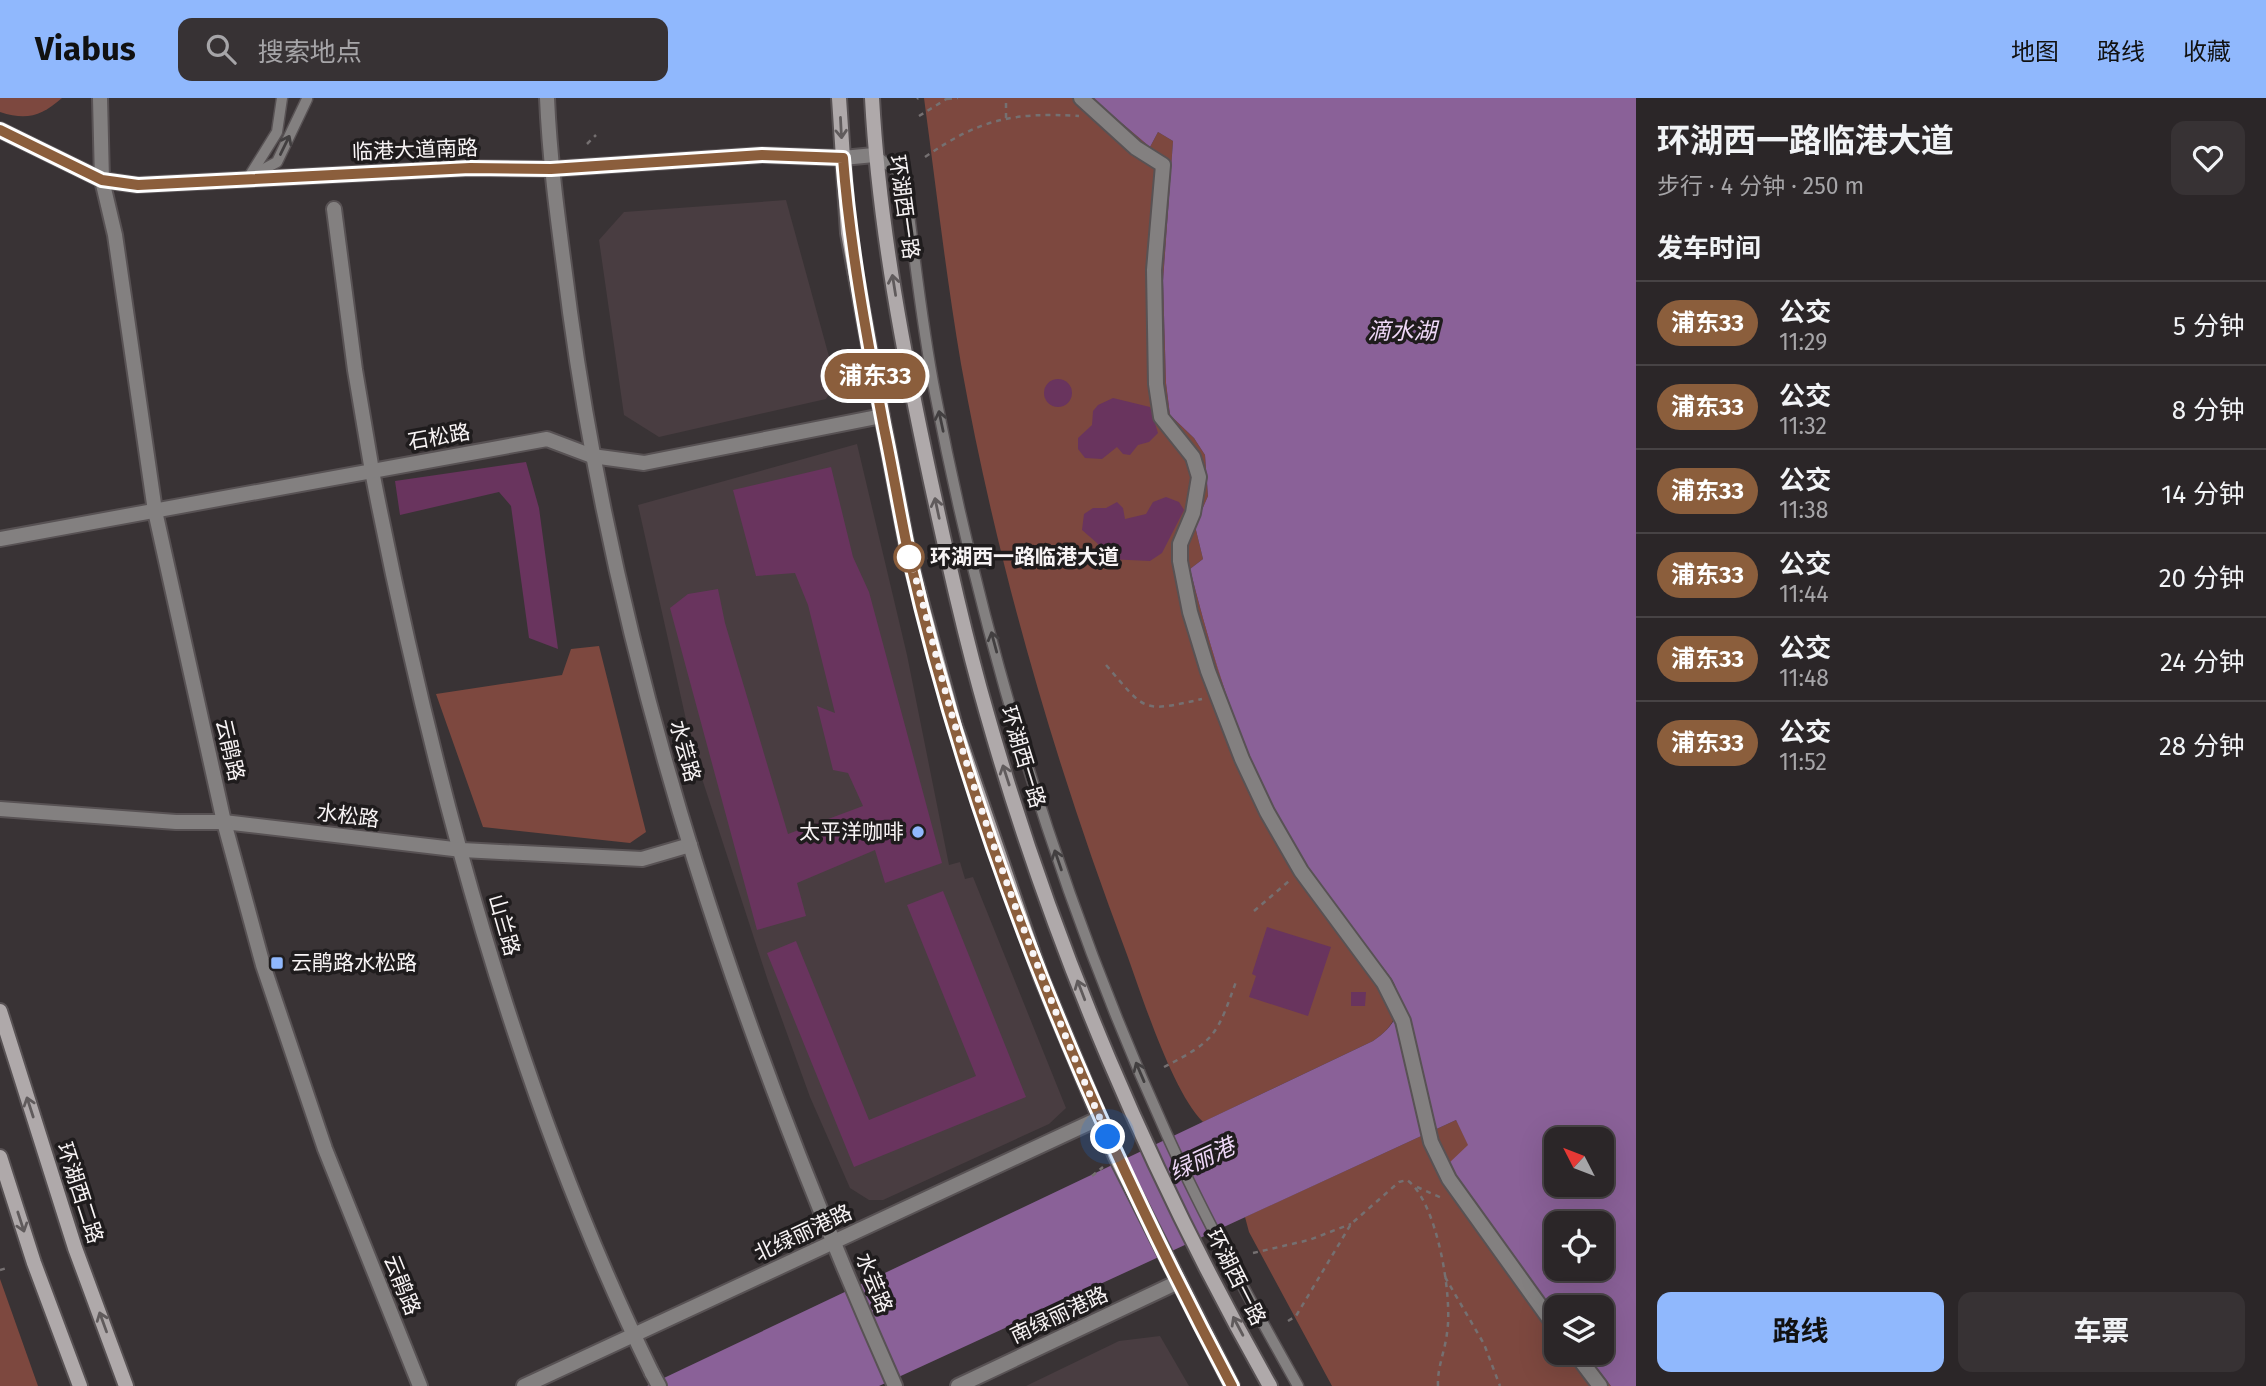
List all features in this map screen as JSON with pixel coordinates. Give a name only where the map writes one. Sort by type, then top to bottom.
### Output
[{"type":"main road","points":[[839,98],[848,233],[909,557],[955,726],[1041,977],[1116,1157],[1232,1386]]},
{"type":"main road","name":"环湖西一路","points":[[872,98],[874,155],[914,401],[987,714],[1040,881],[1084,998],[1147,1143],[1196,1246],[1270,1386]]},
{"type":"main road","name":"环湖西二路","points":[[0,1012],[75,1248],[127,1386]]},
{"type":"main road","points":[[0,1157],[34,1263],[80,1386]]},
{"type":"street","name":"云鹃路","points":[[100,98],[102,180],[115,235],[155,511],[224,822],[263,965],[325,1149],[420,1386]]},
{"type":"street","name":"水芸路","points":[[547,98],[551,169],[592,456],[639,664],[690,845],[762,1063],[835,1241],[849,1282],[895,1386]]},
{"type":"street","points":[[1081,98],[1136,148],[1163,165],[1154,270],[1156,384],[1161,416],[1192,457],[1199,477],[1193,513],[1180,544],[1180,561],[1189,612],[1217,696],[1242,759],[1301,871],[1384,983],[1403,1021],[1431,1142],[1462,1198],[1544,1311]]},
{"type":"street","name":"临港大道南路","points":[[0,130],[102,180],[138,185],[248,177],[470,168],[551,169],[762,155],[843,158],[874,155]]},
{"type":"street","name":"山兰路","points":[[334,209],[353,358],[372,471],[418,686],[492,961],[534,1083],[634,1335],[656,1380]]},
{"type":"street","name":"石松路","points":[[0,539],[547,439],[592,456],[644,463],[882,416]]},
{"type":"street","name":"水松路","points":[[0,809],[176,822],[224,822],[462,850],[642,859],[690,845]]},
{"type":"street","name":"北绿丽港路","points":[[524,1386],[1100,1118]]},
{"type":"street","name":"南绿丽港路","points":[[958,1386],[1178,1282]]},
{"type":"street","points":[[1584,1365],[1601,1386]]},
{"type":"lane","points":[[248,177],[276,132],[282,98]]},
{"type":"lane","points":[[248,177],[277,162],[307,99]]},
{"type":"lane","points":[[874,155],[904,177],[935,392],[968,542],[1012,709],[1079,916],[1105,989],[1167,1135],[1216,1236],[1298,1386]]},
{"type":"path","points":[[919,116],[948,98],[958,98]]},
{"type":"path","points":[[1006,98],[1006,118]]},
{"type":"path","points":[[925,157],[956,136],[1006,118],[1033,113],[1085,117]]},
{"type":"path","points":[[587,144],[596,135]]},
{"type":"path","points":[[1106,665],[1139,703],[1159,709],[1217,696]]},
{"type":"path","points":[[1254,911],[1301,871]]},
{"type":"path","points":[[1164,1068],[1196,1051],[1219,1029],[1237,979]]},
{"type":"path","points":[[1288,1321],[1296,1316],[1350,1224],[1399,1182],[1407,1180],[1438,1198],[1462,1198]]},
{"type":"path","points":[[1417,1187],[1439,1241],[1445,1275],[1448,1332],[1438,1386]]},
{"type":"path","points":[[1253,1253],[1309,1240],[1350,1224]]},
{"type":"path","points":[[0,1270],[7,1268]]},
{"type":"path","points":[[1445,1275],[1484,1344],[1500,1386]]},
{"type":"shaded area","points":[[0,98],[62,98],[40,113],[18,116],[0,112]]},
{"type":"shaded area","points":[[924,98],[1092,98],[1150,147],[1158,132],[1173,141],[1163,281],[1166,383],[1170,415],[1194,438],[1205,455],[1208,496],[1195,526],[1203,559],[1190,569],[1200,608],[1223,685],[1269,796],[1308,866],[1396,987],[1397,996],[1396,1012],[1391,1024],[1373,1041],[1203,1122],[1180,1089],[1149,1017],[1075,808],[1010,588],[975,439],[961,364]]},
{"type":"shaded area","points":[[786,200],[836,382],[826,399],[659,437],[624,415],[599,240],[624,212]]},
{"type":"shaded area","points":[[857,444],[907,655],[949,865],[960,862],[965,879],[973,877],[1066,1108],[1049,1124],[883,1200],[869,1200],[850,1188],[810,1097],[768,981],[693,751],[638,505]]},
{"type":"shaded area","points":[[599,646],[646,832],[630,843],[483,827],[436,694],[562,675],[571,649]]},
{"type":"shaded area","points":[[1456,1120],[1545,1295],[1544,1365],[1594,1365],[1611,1386],[1332,1386],[1249,1232],[1245,1217]]},
{"type":"shaded area","points":[[0,1279],[38,1386],[0,1386]]},
{"type":"shaded area","points":[[1160,1336],[1189,1386],[1026,1386],[1119,1341]]},
{"type":"water","name":"滴水湖","points":[[1092,98],[1636,98],[1636,1386],[1611,1386],[1594,1365],[1614,1365],[1614,1295],[1544,1295],[1544,1300],[1448,1164],[1468,1145],[1456,1120],[879,1386],[647,1386],[1373,1041],[1386,1031],[1395,1019],[1398,997],[1392,980],[1309,868],[1269,798],[1223,685],[1200,608],[1190,569],[1203,559],[1195,526],[1208,496],[1205,455],[1194,438],[1170,415],[1166,383],[1163,281],[1173,141],[1158,132],[1150,147]]},
{"type":"building","points":[[1058,379],[1068,383],[1072,393],[1068,403],[1058,407],[1048,403],[1044,393],[1048,383]]},
{"type":"building","points":[[1113,398],[1150,407],[1158,433],[1149,442],[1138,445],[1130,455],[1123,454],[1117,447],[1102,459],[1085,458],[1078,449],[1078,438],[1092,425],[1093,411],[1098,405]]},
{"type":"building","points":[[526,462],[539,508],[558,649],[529,638],[511,506],[499,492],[400,515],[395,481]]},
{"type":"building","points":[[831,467],[853,557],[869,592],[942,863],[885,883],[875,850],[797,883],[806,916],[757,930],[670,608],[688,594],[718,589],[725,623],[788,834],[863,806],[848,773],[833,770],[817,706],[835,713],[808,605],[795,573],[756,576],[733,490]]},
{"type":"building","points":[[1166,497],[1179,502],[1184,510],[1162,553],[1150,561],[1108,559],[1097,543],[1082,530],[1084,514],[1093,508],[1106,508],[1117,502],[1123,508],[1125,519],[1146,514],[1153,502]]},
{"type":"building","points":[[943,891],[1026,1097],[854,1167],[767,953],[796,941],[869,1120],[976,1076],[907,905]]},
{"type":"building","points":[[1267,927],[1331,947],[1308,1016],[1249,997],[1256,976],[1252,974]]},
{"type":"building","points":[[1351,992],[1366,992],[1365,1006],[1351,1006]]},
{"type":"bus line","name":"浦东33","points":[[0,130],[102,180],[138,185],[248,177],[470,168],[551,169],[762,155],[843,158],[848,233],[909,557],[955,726],[1041,977],[1116,1157],[1232,1386]]},
{"type":"place","name":"环湖西一路临港大道","points":[[909,557]]},
{"type":"place","name":"太平洋咖啡","points":[[918,832]]},
{"type":"place","name":"云鹃路水松路","points":[[277,963]]},
{"type":"route","points":[[909,557],[955,726],[1004,874],[1041,977],[1108,1137]]},
{"type":"water label","name":"绿丽港","points":[[1202,1159]]}]
